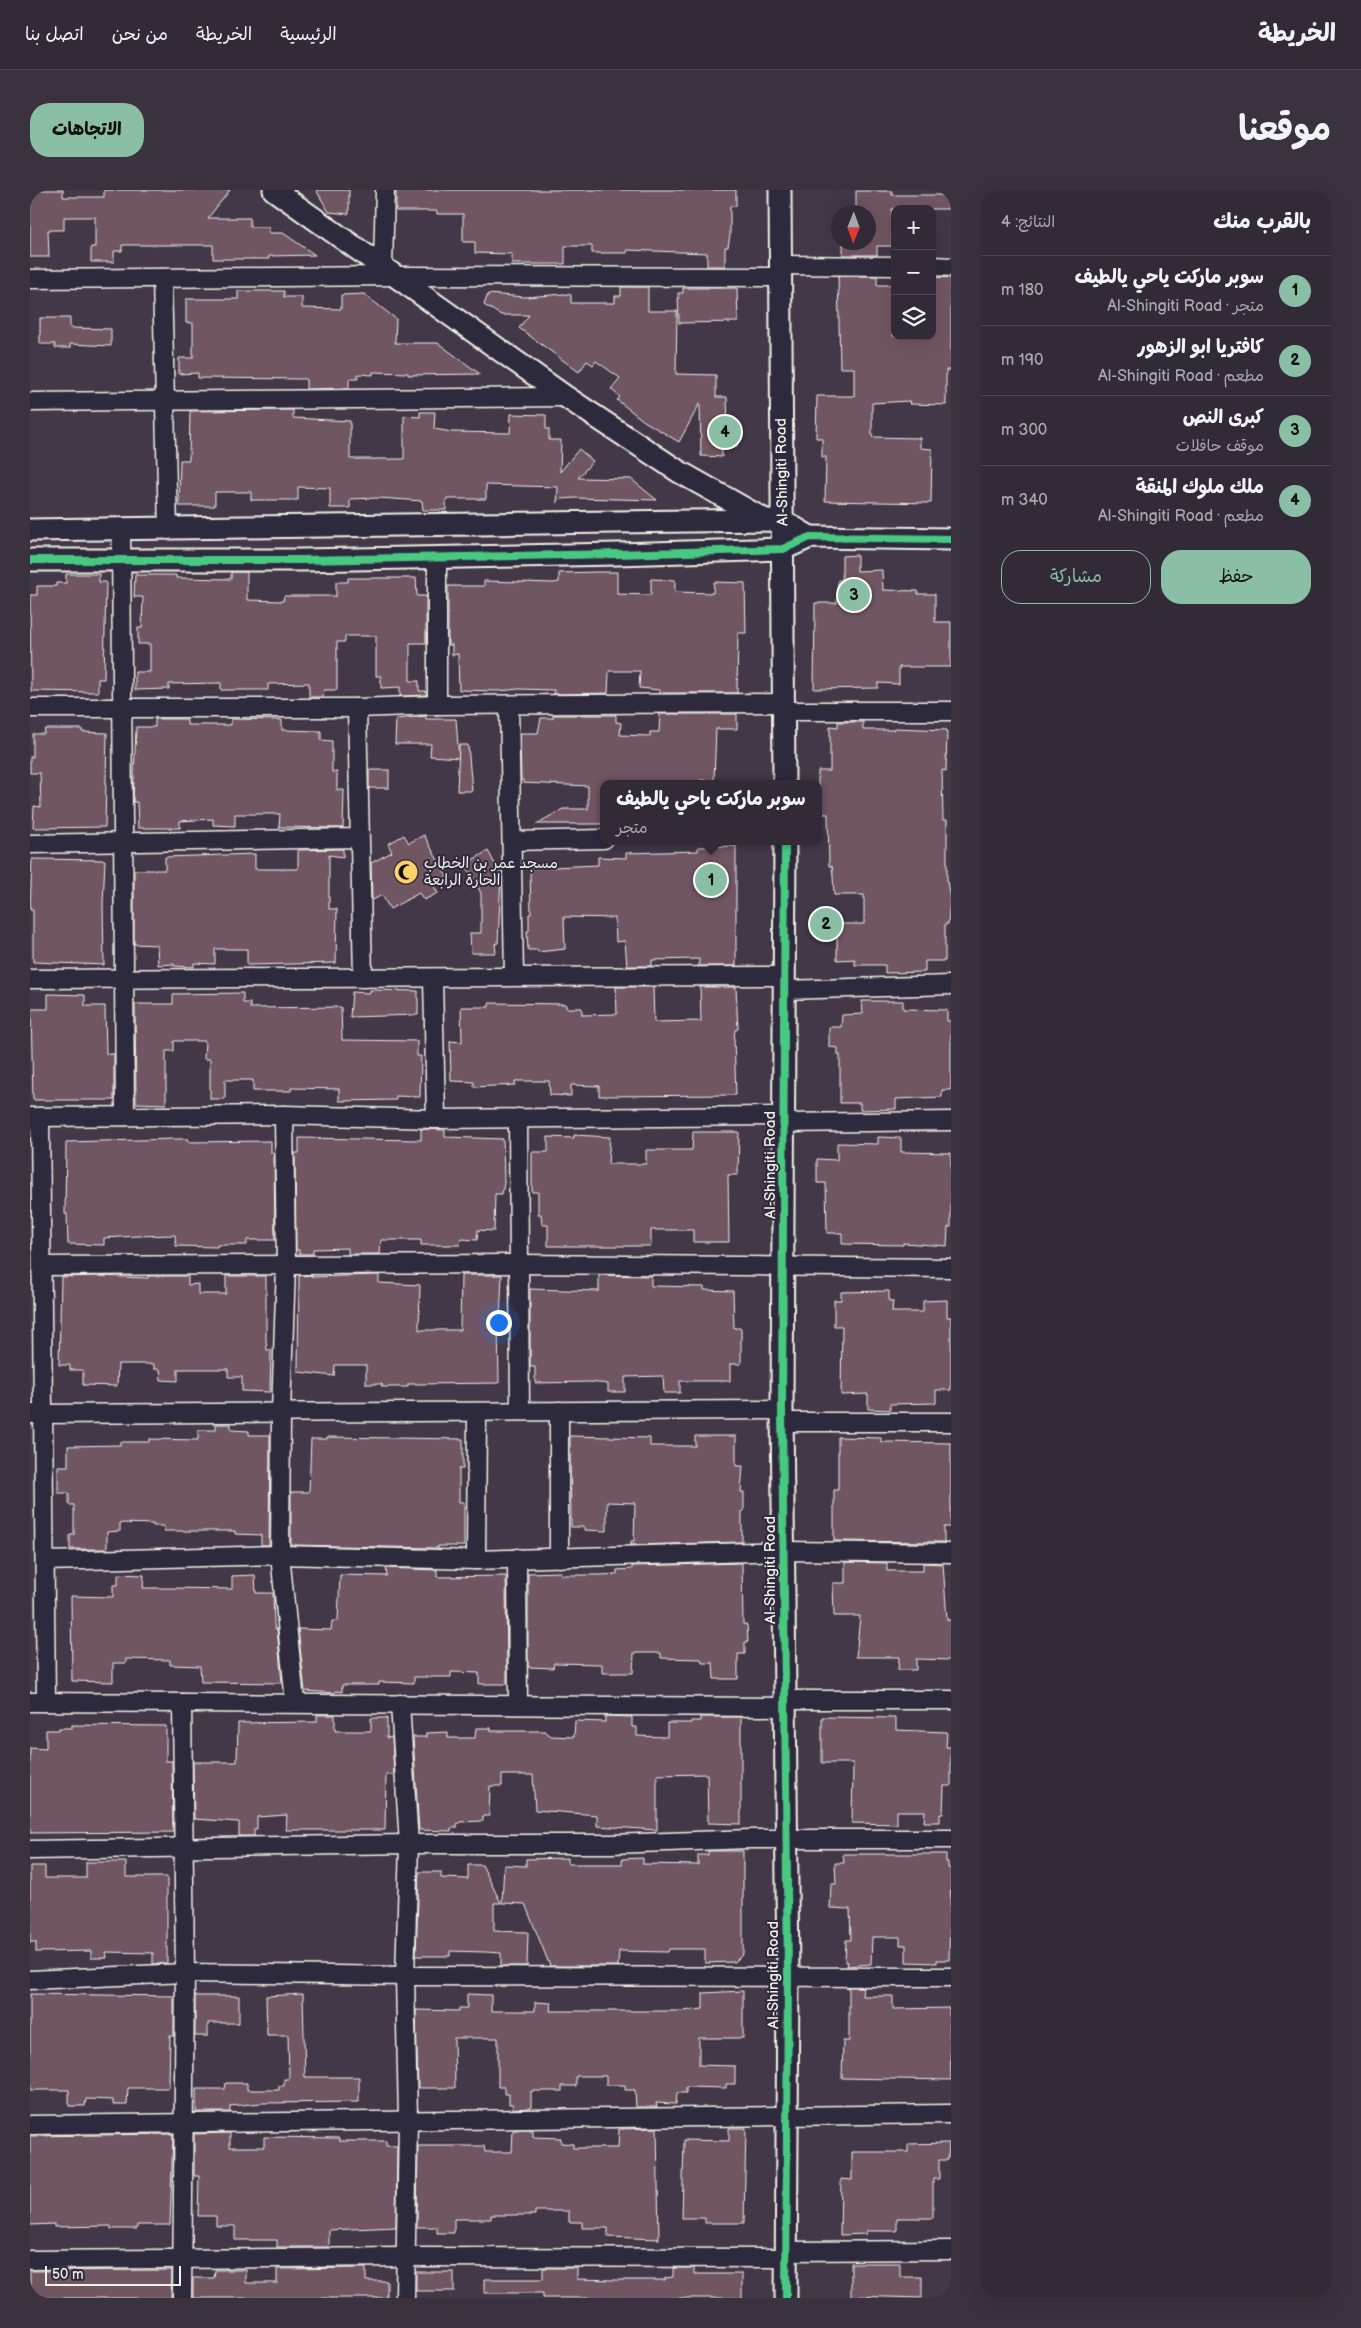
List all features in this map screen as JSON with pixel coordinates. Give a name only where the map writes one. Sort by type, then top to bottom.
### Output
[{"type":"street","points":[[274,190],[566,396],[678,471],[774,521],[810,536],[951,539]]},
{"type":"street","points":[[385,190],[391,271]]},
{"type":"street","name":"Al-Shingiti Road","points":[[780,190],[774,521],[783,549],[784,780]]},
{"type":"street","points":[[30,279],[162,278],[391,271],[780,271],[891,266]]},
{"type":"street","points":[[936,266],[951,267]]},
{"type":"street","points":[[162,278],[168,530]]},
{"type":"street","points":[[30,402],[566,396]]},
{"type":"street","points":[[30,530],[168,530],[774,521]]},
{"type":"street","points":[[120,530],[125,1116]]},
{"type":"street","points":[[30,560],[437,557],[783,549],[810,536]]},
{"type":"street","points":[[437,557],[437,705]]},
{"type":"street","points":[[509,705],[514,976]]},
{"type":"street","points":[[30,708],[357,708],[509,705],[783,707],[951,711]]},
{"type":"street","points":[[357,708],[363,978]]},
{"type":"street","points":[[30,844],[123,844],[359,838]]},
{"type":"street","points":[[512,841],[600,839]]},
{"type":"street","name":"Al-Shingiti Road","points":[[785,845],[782,1416],[784,1552],[783,1704],[788,1976],[786,2298]]},
{"type":"street","points":[[30,979],[514,976],[951,985]]},
{"type":"street","points":[[433,978],[436,1119]]},
{"type":"street","points":[[284,1115],[286,1266],[281,1412],[280,1555],[294,1702]]},
{"type":"street","points":[[951,1121],[436,1119],[284,1115],[35,1117],[42,1266],[37,1414],[45,1560],[38,1702],[783,1704],[951,1700]]},
{"type":"street","points":[[518,1118],[520,1411]]},
{"type":"street","points":[[42,1266],[518,1264],[951,1268]]},
{"type":"street","points":[[37,1414],[559,1411],[951,1422]]},
{"type":"street","points":[[559,1411],[559,1558]]},
{"type":"street","points":[[476,1560],[477,1412]]},
{"type":"street","points":[[45,1560],[280,1555],[476,1560],[784,1552],[951,1554]]},
{"type":"street","points":[[517,1558],[518,1704]]},
{"type":"street","points":[[182,1703],[182,1849],[185,1973],[182,2123],[182,2298]]},
{"type":"street","points":[[400,1704],[409,1844],[406,1976],[408,2119],[405,2298]]},
{"type":"street","points":[[30,1850],[409,1844],[611,1844],[751,1839],[951,1839]]},
{"type":"street","points":[[30,1980],[185,1973],[406,1976],[951,1976]]},
{"type":"street","points":[[30,2125],[951,2114]]},
{"type":"street","points":[[30,2260],[786,2255],[951,2250]]},
{"type":"building","points":[[30,190],[63,190],[63,197],[104,197],[104,190],[230,190],[208,218],[250,218],[250,227],[269,227],[269,233],[283,233],[315,255],[269,256],[269,259],[213,259],[213,245],[122,245],[122,251],[114,251],[114,262],[91,262],[91,247],[95,247],[95,217],[64,217],[64,230],[48,230],[49,257],[30,257]]},
{"type":"building","points":[[316,190],[349,190],[349,214],[329,212]]},
{"type":"building","points":[[396,190],[736,190],[736,206],[730,206],[730,235],[728,247],[725,247],[725,266],[707,266],[707,253],[627,250],[627,253],[592,253],[592,246],[565,246],[565,264],[512,264],[512,254],[475,253],[475,242],[463,242],[463,214],[437,214],[437,211],[396,211]]},
{"type":"building","points":[[856,191],[892,191],[892,195],[950,195],[950,209],[936,209],[936,205],[891,205],[891,246],[877,246],[877,255],[843,255],[843,250],[876,250],[876,205],[856,205]]},
{"type":"building","points":[[838,276],[877,276],[877,285],[891,285],[891,340],[936,340],[936,277],[951,278],[951,370],[946,370],[946,405],[909,404],[910,401],[872,403],[872,437],[920,438],[920,448],[932,449],[931,503],[825,501],[826,457],[822,457],[822,438],[816,438],[817,396],[854,396],[854,368],[840,368]]},
{"type":"building","points":[[621,287],[648,287],[648,311],[677,311],[676,374],[716,375],[716,397],[727,397],[728,426],[737,426],[737,446],[722,447],[722,457],[701,456],[700,403],[679,442],[644,421],[617,400],[620,397],[611,389],[620,378],[596,361],[593,365],[587,361],[579,372],[519,328],[529,315],[501,315],[484,305],[488,294],[525,297],[564,294],[571,295],[571,303],[615,303],[615,296],[621,296]]},
{"type":"building","points":[[683,288],[737,288],[738,322],[679,323],[678,293],[683,293]]},
{"type":"building","points":[[238,291],[284,291],[284,297],[302,297],[302,308],[341,309],[341,295],[364,294],[396,319],[395,343],[438,343],[480,374],[408,375],[408,373],[373,372],[373,375],[358,374],[358,379],[349,379],[349,388],[306,389],[306,379],[198,378],[198,373],[179,374],[179,358],[193,358],[193,323],[186,323],[186,299],[238,299]]},
{"type":"building","points":[[40,318],[70,318],[70,328],[111,329],[111,346],[70,344],[70,348],[55,348],[55,344],[40,344]]},
{"type":"building","points":[[293,410],[293,418],[350,421],[350,459],[404,459],[404,416],[420,417],[420,412],[435,412],[434,429],[452,432],[510,433],[511,414],[546,415],[546,429],[549,429],[549,440],[561,440],[560,472],[579,449],[593,461],[578,478],[631,479],[657,500],[576,498],[561,499],[557,503],[558,487],[486,485],[486,499],[446,499],[446,510],[423,510],[422,501],[379,498],[350,499],[350,508],[330,508],[330,488],[298,487],[298,500],[251,500],[251,492],[215,492],[215,506],[179,506],[180,460],[189,460],[190,411]]},
{"type":"building","points":[[857,555],[857,571],[882,570],[883,590],[918,591],[918,594],[935,594],[935,622],[951,622],[951,667],[899,667],[899,684],[878,683],[878,688],[814,689],[815,603],[837,603],[838,580],[842,580],[842,556]]},
{"type":"building","points":[[231,572],[247,572],[247,600],[283,601],[284,596],[336,596],[336,582],[348,582],[348,578],[416,578],[417,596],[426,596],[426,643],[410,643],[410,681],[419,681],[419,691],[426,691],[426,695],[400,696],[400,687],[381,688],[381,676],[376,676],[376,636],[345,636],[345,642],[337,642],[337,690],[324,690],[323,697],[309,697],[309,683],[268,684],[268,690],[221,690],[221,683],[169,684],[169,689],[135,690],[135,672],[150,672],[150,644],[138,644],[138,628],[142,628],[143,597],[134,597],[135,575],[176,575],[176,578],[231,579]]},
{"type":"building","points":[[617,572],[617,594],[651,595],[651,579],[675,580],[675,592],[713,593],[714,582],[745,583],[746,633],[738,633],[737,693],[660,693],[660,690],[639,688],[640,671],[609,671],[608,693],[554,694],[554,690],[519,689],[499,691],[459,690],[458,654],[452,655],[452,645],[448,645],[448,586],[484,586],[484,581],[554,583],[559,582],[559,573]]},
{"type":"building","points":[[66,574],[99,574],[99,582],[106,582],[104,679],[98,679],[98,692],[31,691],[30,595],[37,595],[37,586],[56,586],[56,583],[66,583]]},
{"type":"building","points":[[660,714],[737,714],[737,729],[716,729],[714,780],[600,780],[600,824],[536,824],[563,809],[588,809],[588,786],[523,783],[523,780],[521,780],[520,733],[538,733],[541,718],[553,718],[553,715],[616,715],[616,722],[621,723],[620,735],[650,736],[650,732],[659,732]]},
{"type":"building","points":[[426,716],[426,719],[456,719],[459,758],[430,756],[431,744],[395,744],[396,719]]},
{"type":"building","points":[[155,719],[187,719],[187,725],[231,725],[231,719],[282,720],[282,730],[321,731],[321,740],[332,741],[332,772],[337,772],[337,790],[344,790],[343,828],[279,827],[280,814],[235,814],[235,826],[213,825],[213,819],[180,821],[180,828],[138,828],[137,802],[133,802],[136,727],[155,727]]},
{"type":"building","points":[[838,722],[863,722],[863,730],[894,730],[894,728],[947,730],[946,771],[942,770],[943,820],[947,820],[947,880],[950,900],[948,924],[945,924],[945,961],[925,961],[925,972],[885,973],[885,965],[855,965],[855,959],[837,960],[837,924],[864,924],[864,895],[834,895],[832,866],[829,866],[828,814],[822,814],[822,780],[818,780],[818,771],[830,771],[830,726],[838,727]]},
{"type":"building","points":[[45,729],[82,729],[82,732],[107,733],[105,827],[33,828],[34,806],[41,807],[40,773],[30,773],[30,757],[33,757],[33,734],[44,734]]},
{"type":"building","points":[[459,745],[468,745],[472,791],[457,791]]},
{"type":"building","points":[[369,770],[389,770],[389,788],[369,788]]},
{"type":"building","name":"مسجد عمر بن الخطاب الحارة الرابعة","points":[[404,835],[409,843],[424,835],[447,877],[433,885],[438,893],[424,900],[419,893],[390,909],[382,895],[373,900],[372,898],[371,863],[392,852],[388,844]]},
{"type":"building","points":[[736,846],[736,966],[699,966],[699,959],[652,960],[652,966],[627,966],[625,941],[616,942],[615,918],[564,917],[565,949],[538,952],[538,950],[528,950],[527,931],[529,931],[529,914],[531,914],[530,868],[598,865],[598,857],[626,858],[626,853],[698,851],[698,847]]},
{"type":"building","points":[[343,849],[343,857],[329,855],[329,909],[337,909],[336,963],[247,965],[247,949],[215,949],[215,964],[194,963],[194,967],[174,966],[174,964],[158,965],[157,945],[134,944],[134,870],[165,870],[165,857],[255,854],[255,869],[298,869],[298,850]]},
{"type":"building","points":[[488,851],[501,875],[498,943],[495,944],[496,953],[471,953],[470,933],[481,933],[481,893],[465,864]]},
{"type":"building","points":[[32,859],[105,860],[103,904],[104,965],[33,962],[33,910],[30,910]]},
{"type":"building","points":[[616,987],[653,987],[654,1022],[701,1021],[700,987],[736,987],[738,1029],[735,1030],[734,1038],[736,1095],[599,1096],[599,1086],[571,1085],[571,1096],[550,1095],[549,1081],[515,1081],[515,1085],[474,1087],[474,1082],[451,1081],[450,1041],[462,1042],[461,1007],[489,1007],[489,1003],[566,1004],[566,1008],[582,1008],[582,1015],[617,1014]]},
{"type":"building","points":[[370,990],[418,991],[418,1015],[350,1017],[352,992],[370,993]]},
{"type":"building","points":[[243,993],[243,1003],[250,1003],[250,1008],[341,1007],[342,1040],[417,1041],[417,1056],[421,1056],[420,1097],[396,1096],[396,1100],[339,1101],[339,1089],[291,1088],[291,1091],[253,1091],[253,1080],[225,1080],[225,1099],[210,1099],[210,1059],[204,1059],[205,1041],[174,1041],[174,1051],[166,1051],[166,1104],[136,1103],[135,1004],[173,1004],[173,994]]},
{"type":"building","points":[[48,994],[85,995],[85,1006],[105,1006],[106,1054],[114,1054],[114,1100],[33,1100],[31,1009],[48,1009]]},
{"type":"building","points":[[862,1001],[903,1001],[903,1009],[947,1010],[947,1021],[951,1021],[951,1090],[942,1090],[942,1097],[896,1099],[896,1109],[860,1110],[860,1103],[840,1103],[840,1055],[838,1055],[838,1048],[829,1047],[829,1027],[841,1027],[842,1015],[863,1014]]},
{"type":"building","points":[[421,1129],[445,1130],[445,1137],[503,1139],[504,1183],[502,1194],[495,1194],[494,1231],[478,1230],[477,1240],[461,1239],[460,1245],[421,1245],[421,1240],[381,1240],[380,1254],[348,1254],[348,1248],[313,1249],[313,1254],[299,1254],[299,1250],[296,1250],[295,1153],[299,1153],[299,1138],[421,1140]]},
{"type":"building","points":[[693,1132],[739,1132],[738,1175],[728,1175],[729,1242],[693,1242],[693,1230],[651,1230],[651,1246],[548,1246],[548,1225],[542,1225],[541,1214],[538,1214],[538,1192],[532,1192],[532,1152],[548,1152],[548,1137],[574,1138],[574,1135],[610,1137],[608,1164],[646,1164],[646,1150],[692,1150]]},
{"type":"building","points":[[878,1137],[901,1138],[901,1152],[951,1153],[951,1227],[948,1227],[947,1246],[903,1243],[903,1245],[842,1244],[842,1233],[827,1233],[826,1183],[817,1183],[817,1159],[837,1160],[837,1143],[878,1144]]},
{"type":"building","points":[[188,1139],[188,1142],[271,1141],[271,1153],[274,1153],[275,1240],[247,1240],[247,1245],[217,1245],[217,1247],[176,1246],[175,1235],[104,1238],[104,1245],[68,1244],[67,1214],[65,1214],[66,1142]]},
{"type":"building","points":[[312,1275],[312,1277],[379,1275],[379,1283],[420,1285],[419,1330],[460,1330],[461,1275],[502,1275],[500,1320],[498,1320],[499,1383],[408,1384],[408,1387],[382,1387],[382,1384],[366,1384],[366,1365],[335,1365],[334,1376],[298,1372],[299,1276]]},
{"type":"building","points":[[599,1275],[651,1276],[651,1286],[704,1287],[704,1290],[733,1291],[734,1328],[741,1328],[741,1364],[730,1364],[730,1381],[680,1381],[680,1393],[664,1393],[663,1376],[625,1377],[625,1392],[608,1392],[608,1384],[590,1382],[535,1383],[535,1367],[530,1367],[530,1289],[599,1291]]},
{"type":"building","points":[[148,1276],[188,1276],[188,1285],[198,1284],[198,1294],[226,1294],[226,1276],[266,1276],[266,1340],[267,1350],[271,1350],[270,1392],[242,1391],[242,1377],[228,1377],[228,1369],[178,1369],[178,1381],[161,1380],[160,1369],[154,1369],[154,1364],[118,1364],[117,1386],[83,1385],[83,1370],[70,1370],[70,1365],[59,1365],[61,1277],[148,1278]]},
{"type":"building","points":[[889,1291],[889,1301],[893,1301],[892,1312],[923,1312],[923,1301],[947,1300],[947,1317],[951,1317],[951,1390],[936,1390],[936,1403],[890,1404],[890,1410],[868,1409],[868,1394],[841,1395],[842,1326],[834,1326],[834,1300],[841,1300],[841,1292]]},
{"type":"building","points":[[216,1424],[231,1424],[231,1430],[249,1431],[249,1435],[270,1435],[269,1545],[261,1545],[261,1535],[235,1534],[235,1531],[164,1531],[164,1526],[153,1526],[153,1524],[120,1523],[120,1531],[107,1532],[107,1549],[70,1549],[70,1535],[74,1535],[74,1505],[69,1505],[69,1493],[58,1493],[58,1466],[68,1466],[68,1446],[120,1445],[120,1442],[149,1442],[149,1439],[198,1440],[198,1430],[216,1430]]},
{"type":"building","points":[[570,1436],[650,1438],[650,1446],[695,1446],[695,1436],[736,1436],[736,1466],[743,1466],[741,1492],[744,1492],[742,1542],[631,1545],[631,1541],[634,1541],[635,1503],[607,1502],[607,1531],[584,1530],[584,1527],[571,1527]]},
{"type":"building","points":[[327,1437],[463,1439],[463,1469],[459,1469],[459,1502],[464,1502],[464,1546],[438,1546],[438,1548],[291,1545],[291,1492],[309,1492],[311,1439],[327,1439]]},
{"type":"building","points":[[838,1437],[881,1438],[881,1442],[951,1443],[951,1527],[944,1527],[944,1542],[834,1541],[834,1490],[838,1490]]},
{"type":"building","points":[[845,1562],[887,1563],[887,1571],[923,1571],[923,1563],[943,1564],[947,1620],[951,1620],[951,1660],[916,1659],[916,1670],[898,1670],[899,1657],[856,1657],[860,1616],[834,1616],[833,1583],[845,1583]]},
{"type":"building","points":[[742,1563],[743,1624],[747,1625],[748,1642],[745,1642],[745,1654],[738,1654],[738,1679],[714,1679],[713,1663],[702,1663],[701,1659],[661,1658],[661,1653],[634,1653],[633,1673],[602,1673],[602,1664],[554,1663],[553,1668],[528,1667],[528,1573],[561,1572],[561,1575],[600,1575],[617,1574],[617,1570],[632,1569],[632,1566]]},
{"type":"building","points":[[386,1568],[437,1570],[437,1577],[506,1576],[507,1684],[479,1684],[479,1673],[451,1672],[451,1677],[414,1677],[414,1683],[379,1682],[379,1685],[342,1685],[342,1692],[335,1691],[335,1693],[305,1691],[298,1629],[331,1630],[332,1621],[338,1621],[340,1575],[387,1576]]},
{"type":"building","points":[[118,1574],[144,1575],[143,1588],[232,1589],[232,1576],[255,1575],[256,1593],[273,1593],[274,1624],[275,1629],[277,1629],[282,1683],[201,1682],[200,1666],[170,1665],[170,1660],[126,1659],[126,1663],[113,1663],[113,1682],[72,1681],[71,1596],[113,1597],[113,1585],[118,1585]]},
{"type":"building","points":[[317,1715],[335,1715],[335,1731],[371,1731],[371,1718],[387,1718],[387,1738],[392,1737],[394,1775],[386,1775],[385,1830],[286,1830],[287,1815],[257,1817],[257,1829],[254,1829],[254,1836],[239,1836],[239,1822],[194,1819],[193,1762],[237,1762],[238,1723],[317,1722]]},
{"type":"building","points":[[605,1716],[632,1717],[632,1727],[637,1727],[637,1736],[667,1737],[667,1723],[691,1723],[691,1721],[700,1721],[700,1717],[741,1717],[741,1824],[708,1823],[707,1774],[657,1775],[657,1830],[597,1826],[597,1815],[535,1810],[533,1775],[502,1775],[502,1786],[490,1786],[489,1816],[483,1816],[483,1821],[460,1822],[457,1824],[457,1828],[451,1828],[451,1831],[419,1830],[413,1737],[426,1737],[426,1733],[448,1732],[448,1738],[475,1738],[476,1728],[491,1728],[491,1731],[545,1731],[551,1736],[574,1737],[575,1721],[605,1722]]},
{"type":"building","points":[[822,1717],[896,1718],[896,1730],[947,1732],[946,1747],[951,1747],[951,1786],[944,1786],[943,1814],[940,1814],[940,1822],[924,1822],[925,1811],[897,1811],[897,1824],[852,1823],[853,1763],[822,1763]]},
{"type":"building","points":[[72,1725],[166,1726],[166,1761],[172,1761],[173,1832],[30,1833],[30,1748],[46,1749],[46,1730],[72,1728]]},
{"type":"building","points":[[708,1851],[743,1851],[743,1954],[735,1962],[705,1963],[705,1949],[669,1949],[668,1952],[619,1951],[618,1966],[550,1966],[525,1904],[502,1903],[504,1865],[526,1866],[526,1859],[568,1858],[568,1864],[622,1864],[622,1859],[643,1858],[643,1864],[698,1865],[698,1855],[708,1855]]},
{"type":"building","points":[[843,1854],[946,1854],[948,1868],[951,1868],[949,1960],[937,1960],[937,1963],[906,1962],[906,1945],[900,1945],[900,1937],[872,1937],[871,1964],[847,1966],[848,1962],[845,1962],[846,1940],[851,1940],[850,1909],[830,1908],[831,1884],[836,1884],[835,1863],[844,1863]]},
{"type":"building","points":[[86,1862],[126,1862],[126,1877],[167,1877],[167,1963],[153,1964],[153,1953],[106,1952],[107,1958],[91,1958],[91,1951],[36,1952],[36,1942],[30,1942],[30,1866],[45,1866],[45,1878],[86,1878]]},
{"type":"building","points":[[468,1865],[482,1865],[501,1903],[494,1903],[494,1931],[528,1932],[527,1966],[501,1966],[501,1953],[450,1951],[450,1956],[416,1956],[419,1872],[441,1872],[441,1878],[468,1879]]},
{"type":"building","points":[[846,1987],[863,1987],[862,1996],[893,1996],[893,2009],[949,2008],[951,2080],[842,2078],[843,2041],[849,2041],[849,1989]]},
{"type":"building","points":[[743,1991],[743,2038],[699,2038],[699,2065],[735,2066],[735,2084],[726,2084],[726,2088],[686,2087],[686,2093],[677,2093],[676,2104],[656,2103],[657,2107],[636,2107],[635,2090],[625,2090],[625,2085],[606,2085],[606,2076],[576,2076],[576,2086],[562,2086],[562,2091],[531,2091],[531,2108],[513,2109],[513,2104],[509,2104],[509,2094],[504,2094],[504,2087],[498,2087],[498,2038],[454,2038],[455,2088],[418,2088],[416,2010],[459,2011],[459,2008],[467,2008],[467,1994],[491,1995],[491,2011],[535,2011],[535,2002],[551,2003],[550,2011],[681,2011],[703,2009],[703,1993]]},
{"type":"building","points":[[30,1994],[174,1996],[174,2036],[170,2036],[169,2088],[128,2088],[127,2105],[113,2105],[113,2100],[86,2099],[85,2106],[69,2106],[69,2090],[30,2090]]},
{"type":"building","points":[[303,1994],[305,2077],[359,2077],[359,2102],[262,2103],[230,2106],[230,2112],[196,2112],[196,2089],[225,2089],[226,2083],[247,2083],[247,2090],[279,2090],[279,2086],[284,2086],[284,2079],[289,2079],[288,2035],[267,2035],[266,1996]]},
{"type":"building","points":[[195,1996],[239,1996],[239,2023],[208,2023],[208,2036],[195,2036]]},
{"type":"building","points":[[657,2128],[659,2239],[608,2237],[608,2228],[582,2228],[582,2222],[569,2222],[569,2211],[535,2211],[535,2215],[491,2215],[491,2219],[454,2219],[454,2233],[437,2233],[437,2227],[417,2227],[418,2146],[484,2146],[485,2152],[512,2152],[513,2130],[533,2130],[533,2137],[561,2138],[561,2143],[573,2144],[573,2148],[618,2148],[619,2129]]},
{"type":"building","points":[[729,2128],[746,2128],[744,2223],[705,2223],[705,2218],[682,2218],[684,2140],[729,2141]]},
{"type":"building","points":[[230,2133],[230,2147],[264,2147],[264,2137],[339,2138],[339,2141],[386,2141],[386,2146],[397,2146],[396,2227],[329,2230],[329,2247],[277,2247],[277,2240],[235,2240],[235,2226],[216,2226],[216,2216],[198,2216],[199,2176],[194,2176],[194,2134]]},
{"type":"building","points":[[173,2134],[170,2225],[137,2225],[137,2229],[111,2229],[111,2226],[54,2227],[54,2224],[30,2225],[30,2136]]},
{"type":"building","points":[[949,2143],[948,2160],[939,2160],[939,2179],[933,2179],[933,2218],[897,2218],[897,2231],[866,2231],[866,2234],[840,2235],[841,2179],[852,2180],[852,2152],[908,2152],[908,2144]]},
{"type":"building","points":[[851,2263],[900,2263],[900,2277],[922,2277],[922,2298],[851,2296]]},
{"type":"building","points":[[366,2268],[366,2281],[387,2281],[387,2298],[193,2298],[193,2278],[214,2278],[215,2270],[246,2270],[246,2283],[277,2283],[277,2269]]},
{"type":"building","points":[[543,2268],[577,2268],[577,2279],[665,2280],[665,2278],[673,2277],[673,2268],[694,2268],[694,2274],[742,2274],[742,2298],[543,2298],[543,2293],[484,2293],[484,2279],[543,2279]]},
{"type":"building","points":[[172,2270],[171,2298],[30,2298],[30,2271]]},
{"type":"building","points":[[416,2272],[454,2272],[454,2291],[416,2291]]},
{"type":"cycle path","points":[[30,560],[301,560],[617,554],[783,549],[810,537],[951,539]]},
{"type":"cycle path","points":[[785,845],[782,1410],[788,1976],[786,2298]]},
{"type":"place","name":"ملك ملوك المنقة","points":[[725,432]]},
{"type":"place","name":"كبرى النص","points":[[854,595]]},
{"type":"place","name":"مسجد عمر بن الخطاب الحارة الرابعة","points":[[406,872]]},
{"type":"place","name":"سوبر ماركت ياحي يالطيف","points":[[711,880]]},
{"type":"place","name":"كافتريا ابو الزهور","points":[[826,924]]}]
